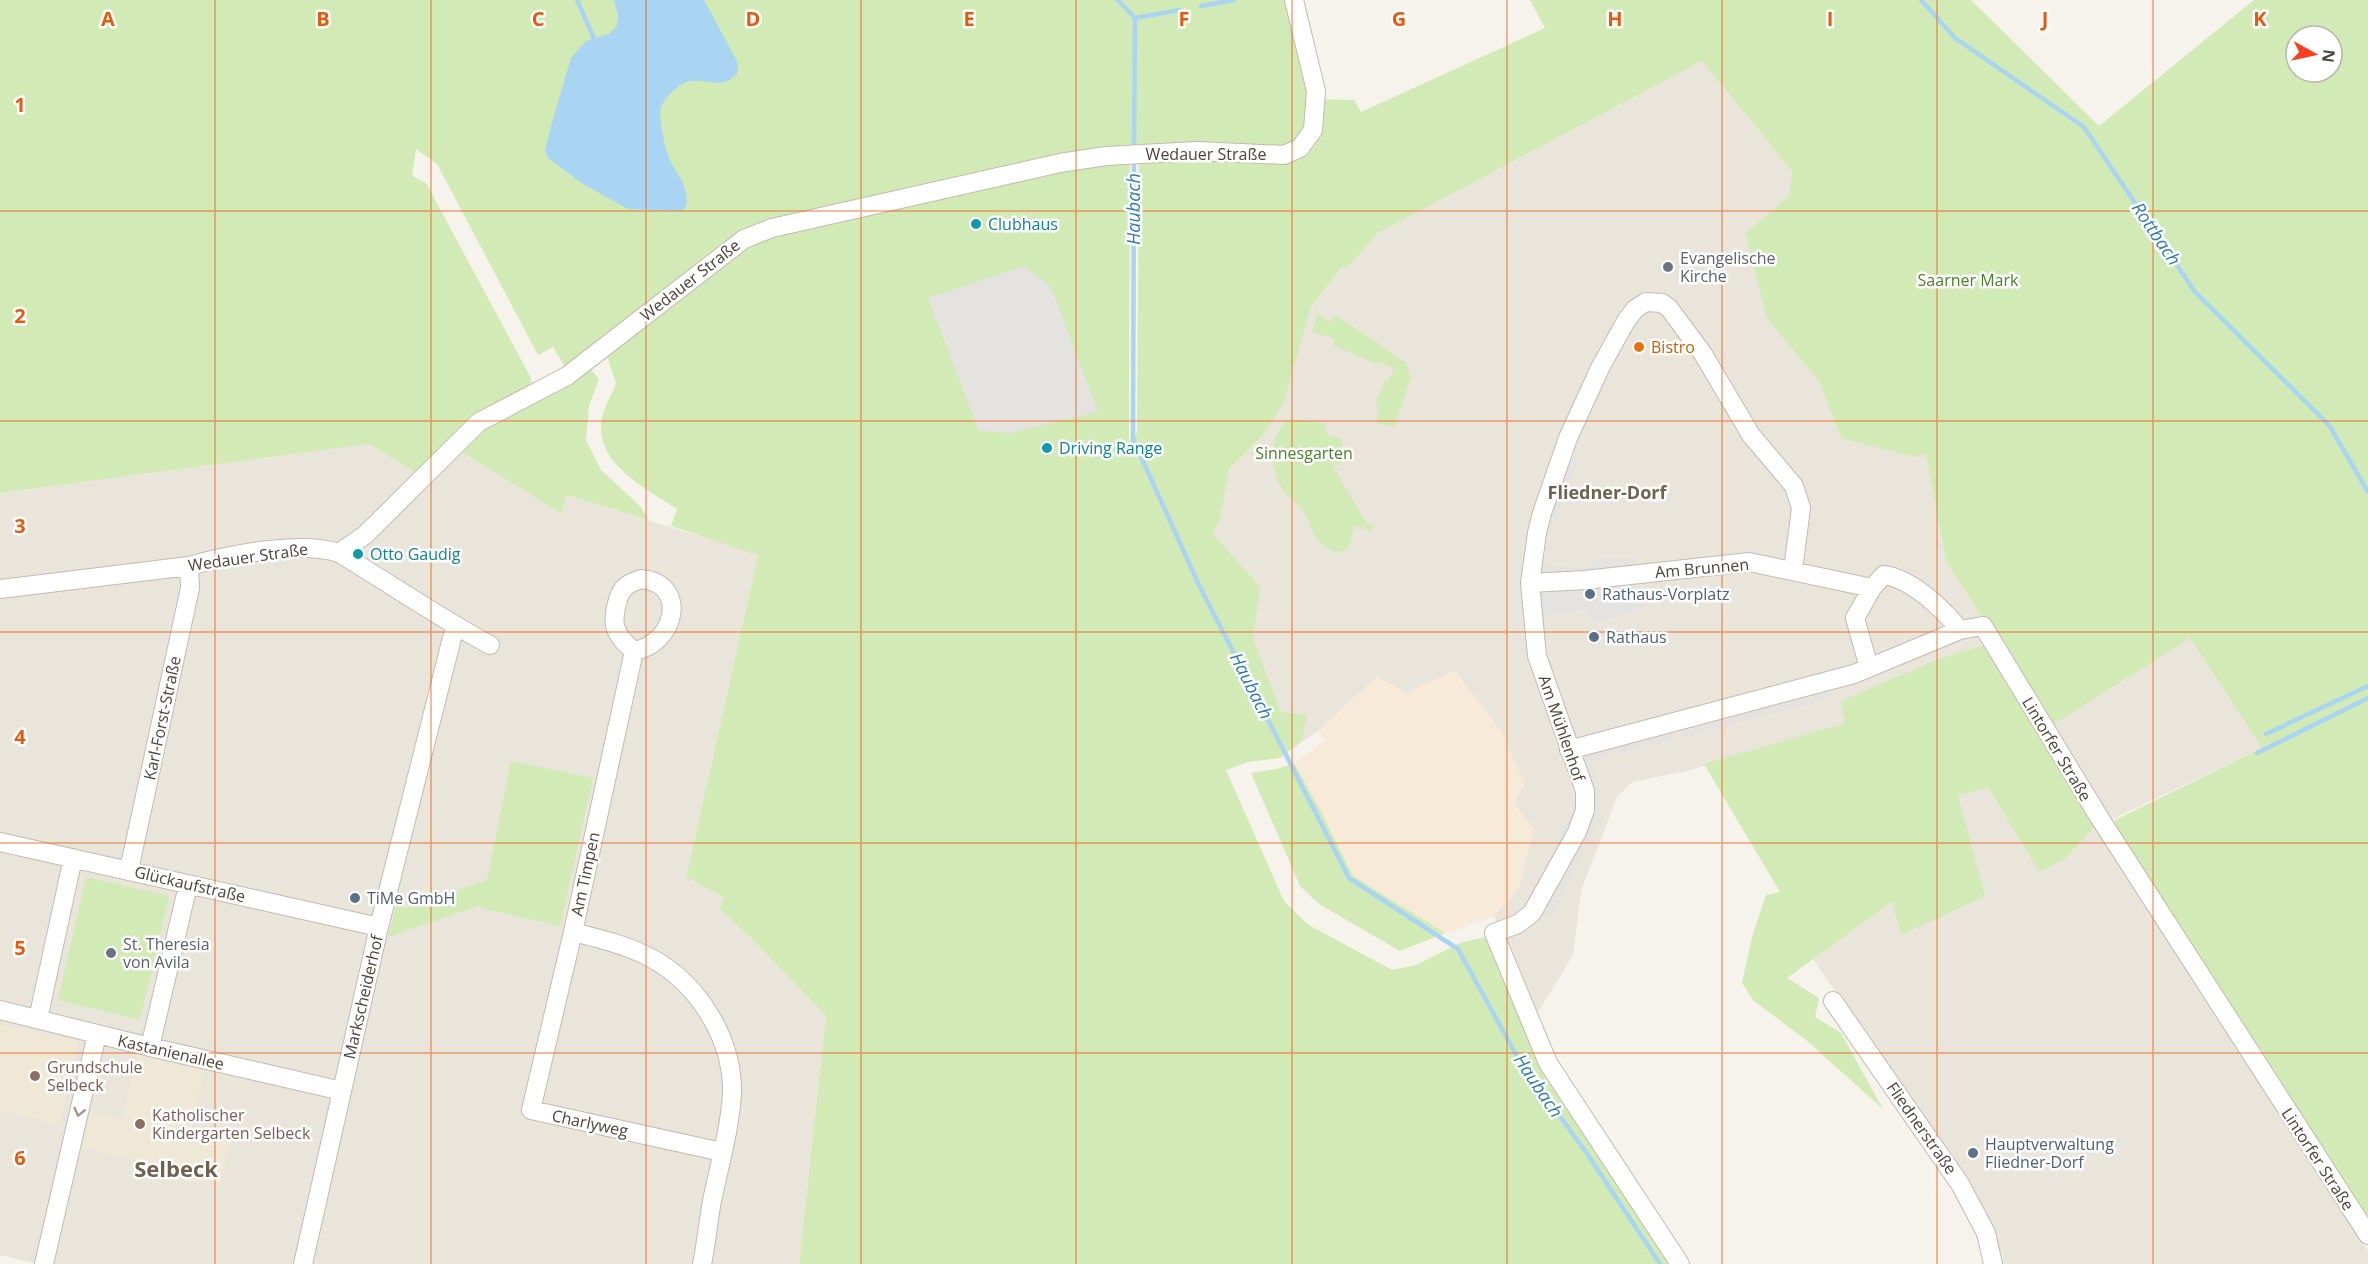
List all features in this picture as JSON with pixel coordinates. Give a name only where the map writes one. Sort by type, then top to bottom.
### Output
[{"type":"street","name":"Wedauer Straße","points":[[0,589],[189,566],[216,559],[301,548],[327,549],[339,553],[365,535],[478,422],[567,376],[744,239],[772,228],[1060,162],[1137,154],[1197,151],[1284,154],[1300,148],[1313,130],[1316,91],[1294,0]]},
{"type":"street","name":"Am Mühlenhof","points":[[1680,1264],[1548,1063],[1494,933],[1518,924],[1532,913],[1577,832],[1585,810],[1585,791],[1537,656],[1530,583],[1542,513],[1568,438],[1600,368],[1626,321],[1635,309],[1646,302],[1662,303],[1669,308],[1703,354],[1750,435],[1794,486],[1801,508],[1793,570]]},
{"type":"street","points":[[339,553],[421,602],[455,626],[490,645]]},
{"type":"street","name":"Am Brunnen","points":[[1530,583],[1585,580],[1749,562],[1872,588]]},
{"type":"street","name":"Karl-Forst-Straße","points":[[129,870],[190,588],[189,566]]},
{"type":"street","points":[[1869,668],[1855,618],[1872,588],[1884,575],[1895,577],[1943,609],[1960,630]]},
{"type":"street","name":"Markscheiderhof","points":[[303,1264],[379,927],[455,626]]},
{"type":"street","name":"Lintorfer Straße","points":[[1569,750],[1854,674],[1960,630],[1983,626],[2105,827],[2368,1235]]},
{"type":"street","name":"Am Timpen","points":[[634,651],[573,932],[627,946],[652,958],[693,991],[716,1025],[724,1046],[732,1090],[730,1114],[709,1215],[708,1238],[702,1264]]},
{"type":"street","name":"Glückaufstraße","points":[[0,842],[379,927]]},
{"type":"street","points":[[38,1019],[74,858]]},
{"type":"street","points":[[150,1047],[188,885]]},
{"type":"street","name":"Charlyweg","points":[[573,932],[531,1110],[722,1152]]},
{"type":"street","name":"Fliednerstraße","points":[[1833,1001],[1960,1184],[1986,1233],[1993,1264]]},
{"type":"street","name":"Kastanienallee","points":[[0,1010],[342,1091]]},
{"type":"street","points":[[44,1264],[97,1034]]},
{"type":"shaded area","points":[[1702,61],[1792,171],[1789,196],[1745,235],[1767,319],[1819,381],[1841,438],[1926,454],[1946,561],[1995,638],[1987,644],[1936,660],[1845,723],[1687,771],[1632,782],[1617,797],[1581,891],[1573,955],[1537,1014],[1494,916],[1519,887],[1514,802],[1455,671],[1406,693],[1377,677],[1318,731],[1293,748],[1213,535],[1221,516],[1229,469],[1264,434],[1311,308],[1342,267],[1347,268],[1378,233]]},
{"type":"shaded area","points":[[1024,266],[1051,287],[1098,412],[1010,433],[979,431],[928,298]]},
{"type":"shaded area","points":[[369,444],[429,480],[457,449],[562,514],[566,495],[758,554],[686,876],[725,899],[719,908],[826,1016],[799,1264],[38,1264],[0,1255],[0,493]]},
{"type":"shaded area","points":[[1568,457],[1578,460],[1557,520],[1548,517]]},
{"type":"shaded area","name":"Rathaus-Vorplatz","points":[[1635,557],[1642,609],[1591,624],[1587,609],[1542,617],[1538,579],[1540,563],[1571,568],[1591,567],[1590,560]]},
{"type":"shaded area","points":[[2190,637],[2262,748],[2108,821],[2051,726]]},
{"type":"shaded area","points":[[1455,671],[1501,731],[1525,784],[1514,803],[1534,829],[1519,887],[1494,916],[1445,933],[1353,876],[1294,763],[1325,740],[1318,731],[1377,676],[1406,693]]},
{"type":"shaded area","points":[[1826,688],[1829,699],[1682,738],[1679,727]]},
{"type":"shaded area","points":[[1671,730],[1677,739],[1593,760],[1601,798],[1600,819],[1551,920],[1539,914],[1581,837],[1583,761],[1586,754]]},
{"type":"shaded area","points":[[1988,787],[2039,872],[2065,859],[2096,825],[2368,1251],[2368,1264],[2003,1264],[2003,1258],[1988,1224],[1965,1181],[1813,959],[1893,902],[1901,935],[1958,796]]},
{"type":"shaded area","points":[[1568,817],[1573,819],[1549,871],[1544,868]]},
{"type":"shaded area","name":"Grundschule Selbeck","points":[[0,1024],[79,1041],[60,1125],[0,1111]]},
{"type":"shaded area","name":"Katholischer Kindergarten Selbeck","points":[[137,1054],[204,1069],[191,1128],[231,1137],[220,1187],[168,1176],[169,1167],[83,1148],[90,1112],[122,1119]]},
{"type":"green space","name":"Saarner Mark","points":[[0,0],[1285,0],[1310,99],[1354,100],[1361,112],[1545,28],[1530,0],[1971,0],[2099,126],[2254,0],[2368,0],[2368,1220],[2113,831],[2115,820],[2262,748],[2190,638],[2051,726],[1946,561],[1926,454],[1915,457],[1841,438],[1819,381],[1767,319],[1745,234],[1789,196],[1792,171],[1702,61],[1378,233],[1347,268],[1342,267],[1311,307],[1283,404],[1264,434],[1229,469],[1221,516],[1213,534],[1260,587],[1253,639],[1281,712],[1307,715],[1302,741],[1280,758],[1248,762],[1226,770],[1284,901],[1307,924],[1392,970],[1416,965],[1460,943],[1486,937],[1672,1264],[799,1264],[826,1016],[719,908],[725,898],[686,877],[758,555],[671,526],[677,509],[639,484],[615,463],[602,438],[602,418],[616,383],[606,353],[565,367],[553,347],[538,355],[437,164],[416,149],[412,176],[426,183],[531,378],[530,388],[419,474],[369,444],[0,493]],"holes":[[[1139,148],[1137,433],[1129,441],[1130,149]]]},
{"type":"green space","points":[[1317,313],[1330,322],[1336,315],[1406,363],[1411,378],[1394,427],[1377,423],[1376,402],[1385,380],[1388,381],[1394,368],[1380,362],[1378,365],[1333,345],[1334,338],[1312,332]]},
{"type":"green space","points":[[588,366],[599,379],[589,406],[586,440],[601,470],[640,506],[649,520],[566,495],[562,514],[457,449],[478,428]]},
{"type":"green space","name":"Sinnesgarten","points":[[1290,419],[1324,423],[1327,435],[1342,439],[1341,465],[1332,465],[1366,522],[1374,526],[1373,531],[1354,526],[1350,544],[1343,551],[1333,551],[1319,541],[1303,511],[1283,490],[1277,479],[1273,450],[1278,432]]},
{"type":"green space","points":[[1987,644],[2065,780],[2096,825],[2065,859],[2039,872],[1988,787],[1958,796],[1985,896],[1901,935],[1892,902],[1787,978],[1819,998],[1815,1017],[1841,1033],[1883,1109],[1806,1040],[1754,1001],[1742,983],[1752,937],[1766,895],[1780,892],[1704,764],[1845,723],[1841,701],[1936,660]]},
{"type":"green space","points":[[511,761],[593,778],[560,926],[481,908],[482,905],[388,937],[398,900],[406,908],[487,880]]},
{"type":"green space","points":[[1294,763],[1353,876],[1445,933],[1400,951],[1319,904],[1300,886],[1251,773],[1277,769]]},
{"type":"green space","points":[[86,877],[169,896],[140,1020],[58,1000]]},
{"type":"water","points":[[614,0],[704,0],[737,61],[738,72],[731,79],[716,83],[692,81],[684,83],[669,95],[661,108],[661,123],[666,148],[686,193],[687,204],[682,211],[628,209],[583,184],[548,158],[545,150],[571,58],[586,41],[609,34],[617,26],[618,15]]},
{"type":"waterway","points":[[577,0],[594,38]]},
{"type":"waterway","name":"Haubach","points":[[1118,0],[1135,18],[1134,149]]},
{"type":"waterway","points":[[1201,6],[1234,0]]},
{"type":"waterway","name":"Rottbach","points":[[1921,0],[1955,38],[2084,127],[2195,292],[2329,425],[2368,492]]},
{"type":"waterway","points":[[1135,18],[1180,10]]},
{"type":"waterway","name":"Haubach","points":[[1134,158],[1133,439],[1199,585],[1349,878],[1458,949],[1519,1060],[1588,1155],[1660,1264]]},
{"type":"waterway","points":[[2266,734],[2368,686]]},
{"type":"waterway","points":[[2257,753],[2368,698]]},
{"type":"place","name":"Clubhaus","points":[[976,224]]},
{"type":"place","name":"Evangelische Kirche","points":[[1668,267]]},
{"type":"place","name":"Bistro","points":[[1639,347]]},
{"type":"place","name":"Driving Range","points":[[1047,448]]},
{"type":"place","name":"Otto Gaudig","points":[[358,554]]},
{"type":"place","name":"Rathaus-Vorplatz","points":[[1590,594]]},
{"type":"place","name":"Rathaus","points":[[1594,637]]},
{"type":"place","name":"TiMe GmbH","points":[[355,898]]},
{"type":"place","name":"St. Theresia von Avila","points":[[111,953]]},
{"type":"place","name":"Grundschule Selbeck","points":[[35,1076]]},
{"type":"place","name":"Katholischer Kindergarten Selbeck","points":[[140,1124]]},
{"type":"place","name":"Hauptverwaltung Fliedner-Dorf","points":[[1973,1153]]},
{"type":"district","name":"Fliedner-Dorf","points":[[1607,493]]},
{"type":"district","name":"Selbeck","points":[[176,1169]]}]
